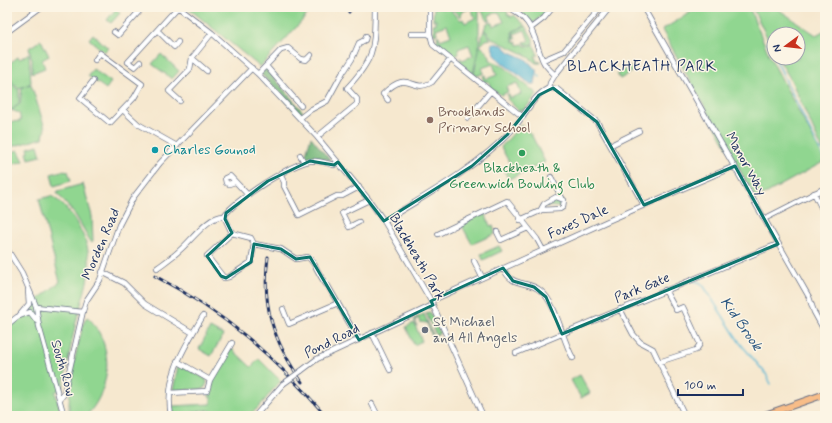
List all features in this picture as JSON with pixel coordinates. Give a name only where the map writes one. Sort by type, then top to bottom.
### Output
[{"type":"main road","points":[[762,416],[825,394]]},
{"type":"street","points":[[7,32],[41,7]]},
{"type":"street","points":[[114,32],[118,35],[143,7]]},
{"type":"street","points":[[140,62],[135,67],[128,62],[178,7]]},
{"type":"street","name":"Blackheath Park","points":[[178,7],[212,33],[258,74],[318,137],[369,200],[384,221],[432,303],[483,416]]},
{"type":"street","points":[[318,137],[357,104],[357,100],[347,88],[358,76],[371,55],[374,45],[375,7]]},
{"type":"street","points":[[430,7],[430,34],[433,45],[523,117]]},
{"type":"street","points":[[505,7],[520,16],[531,28],[543,60],[555,75]]},
{"type":"street","points":[[531,28],[544,18],[553,7]]},
{"type":"street","points":[[543,60],[564,51],[601,7]]},
{"type":"street","points":[[550,88],[550,83],[555,75],[610,7]]},
{"type":"street","name":"Manor Way","points":[[644,7],[809,297],[814,312],[825,332]]},
{"type":"street","points":[[157,30],[166,36],[174,47],[178,42]]},
{"type":"street","points":[[180,101],[169,91],[190,69],[192,58],[212,33]]},
{"type":"street","points":[[411,34],[430,34]]},
{"type":"street","points":[[300,118],[310,110],[327,101],[352,59],[359,43],[365,40],[366,36]]},
{"type":"street","points":[[258,74],[284,48],[288,48],[301,60],[306,60],[311,55]]},
{"type":"street","points":[[93,81],[80,98],[110,123],[134,98],[142,84],[100,53],[95,60]]},
{"type":"street","points":[[192,58],[207,71]]},
{"type":"street","points":[[388,100],[383,94],[392,84],[405,81],[420,86],[428,84],[450,60]]},
{"type":"street","points":[[266,66],[301,106]]},
{"type":"street","name":"Morden Road","points":[[60,399],[64,394],[83,312],[102,272],[119,225],[134,198],[160,163],[252,68]]},
{"type":"street","points":[[384,221],[472,166],[502,140],[523,117],[539,95],[550,88],[556,89],[597,122],[612,145],[644,205]]},
{"type":"street","points":[[468,118],[490,92]]},
{"type":"street","points":[[123,110],[138,124],[177,146]]},
{"type":"street","points":[[612,145],[639,131]]},
{"type":"street","points":[[300,155],[304,162]]},
{"type":"street","points":[[157,268],[181,249],[195,234],[216,218],[224,216],[248,195],[280,174],[304,162],[318,161],[334,165],[338,162]]},
{"type":"street","name":"Foxes Dale","points":[[432,303],[482,277],[735,166]]},
{"type":"street","points":[[280,174],[284,182],[284,186],[299,215],[337,196],[342,196],[359,188]]},
{"type":"street","points":[[520,220],[541,210],[560,208],[565,203],[551,177]]},
{"type":"street","points":[[235,182],[248,195]]},
{"type":"street","points":[[764,219],[821,190]]},
{"type":"street","points":[[814,193],[825,216]]},
{"type":"street","points":[[541,210],[544,204],[549,200],[556,197],[562,198]]},
{"type":"street","points":[[359,222],[349,227],[342,214],[369,200]]},
{"type":"street","points":[[438,234],[507,201],[543,250]]},
{"type":"street","points":[[224,216],[232,233]]},
{"type":"street","points":[[497,232],[501,240],[528,228]]},
{"type":"street","points":[[232,233],[251,238],[254,244],[252,262],[229,277],[224,278],[207,256],[232,233]]},
{"type":"street","points":[[254,244],[281,248],[296,259],[308,257],[312,260],[322,280],[328,286],[359,340]]},
{"type":"street","name":"Park Gate","points":[[516,353],[778,244]]},
{"type":"street","points":[[7,249],[15,259],[36,306],[39,326]]},
{"type":"street","points":[[474,261],[482,277]]},
{"type":"street","points":[[503,268],[507,276],[513,281],[534,287],[546,296],[573,358]]},
{"type":"street","points":[[102,272],[124,283],[145,304],[193,333]]},
{"type":"street","points":[[28,289],[28,305],[39,326]]},
{"type":"street","points":[[659,362],[696,350],[700,344],[683,307],[676,310],[666,290]]},
{"type":"street","points":[[283,309],[289,324],[338,303]]},
{"type":"street","name":"Pond Road","points":[[255,416],[284,384],[317,359],[359,340],[432,303]]},
{"type":"street","points":[[28,305],[83,312]]},
{"type":"street","points":[[7,325],[28,305]]},
{"type":"street","points":[[17,317],[31,312],[36,306]]},
{"type":"street","points":[[620,309],[633,334],[640,342],[653,349],[685,416]]},
{"type":"street","points":[[171,416],[170,393],[172,377],[177,361],[203,316]]},
{"type":"street","name":"South Row","points":[[39,326],[64,416]]},
{"type":"street","points":[[372,333],[390,370]]},
{"type":"street","points":[[170,393],[207,391],[210,380],[232,343]]},
{"type":"street","points":[[177,361],[210,380]]},
{"type":"street","points":[[372,404],[378,416]]},
{"type":"street","points":[[197,416],[215,416]]},
{"type":"highlighted area","points":[[553,88],[597,122],[644,205],[735,166],[778,244],[562,334],[546,297],[534,287],[513,281],[503,268],[431,301],[433,305],[359,340],[310,257],[296,259],[281,249],[254,244],[251,262],[226,278],[221,276],[207,256],[232,233],[225,219],[226,213],[268,181],[310,161],[334,165],[338,162],[384,221],[472,166],[507,135],[539,95]]},
{"type":"green space","points":[[187,7],[313,7],[260,67]]},
{"type":"green space","points":[[434,7],[445,9],[446,7],[447,9],[451,7],[452,12],[461,20],[463,19],[465,23],[475,18],[471,8],[461,12],[461,17],[453,10],[453,7],[479,7],[479,45],[473,74],[458,61],[461,60],[460,57],[462,60],[473,56],[469,45],[458,49],[459,54],[453,57],[448,55],[450,52],[446,49],[443,51],[435,41],[438,40],[437,36],[439,36],[440,40],[451,36],[447,25],[436,29],[437,34],[434,35],[433,24],[436,24],[436,20],[433,20]]},
{"type":"green space","points":[[486,7],[495,7],[508,12],[507,14],[512,17],[514,15],[526,26],[512,32],[513,41],[517,42],[518,45],[523,44],[525,46],[534,46],[538,55],[535,56],[537,62],[540,61],[541,63],[536,63],[524,54],[493,39],[484,29],[487,23],[492,23],[493,26],[504,22],[499,12],[489,15],[490,21],[488,21],[481,10]]},
{"type":"green space","points":[[699,7],[749,7],[766,47],[766,66],[775,66],[825,161],[756,199],[662,30]]},
{"type":"green space","points":[[752,7],[775,7],[803,26],[766,26],[766,35]]},
{"type":"green space","points":[[116,9],[120,13],[111,23],[107,20]]},
{"type":"green space","points":[[518,9],[547,9],[547,10],[534,23]]},
{"type":"green space","points":[[526,26],[533,39],[533,45],[525,44],[524,42],[529,41],[525,30],[514,34],[516,39],[514,40],[513,31]]},
{"type":"green space","points":[[806,28],[816,35],[825,30],[825,150],[823,151],[791,80],[783,66],[806,66]]},
{"type":"green space","points":[[484,30],[491,39],[480,44]]},
{"type":"green space","points":[[93,34],[108,48],[104,52],[89,39]]},
{"type":"green space","points":[[41,40],[49,56],[42,60],[45,68],[32,73],[32,60],[29,48]]},
{"type":"green space","points":[[480,45],[490,56],[490,60],[502,65],[537,94],[524,110],[518,110],[507,99],[507,95],[509,94],[510,98],[521,94],[517,83],[506,87],[508,92],[501,95],[489,87],[490,84],[487,81],[484,83],[483,82],[483,76],[485,75],[486,79],[497,75],[493,64],[482,68],[484,73],[477,76],[474,74]]},
{"type":"green space","points":[[29,53],[31,83],[20,88],[14,84],[10,78],[7,65],[18,57],[20,59]]},
{"type":"green space","points":[[161,54],[179,71],[172,79],[152,64]]},
{"type":"green space","points":[[631,67],[633,71],[620,79],[617,74]]},
{"type":"green space","points":[[266,68],[303,112],[299,115],[262,75],[261,73]]},
{"type":"green space","points":[[93,69],[111,82],[106,89],[88,76]]},
{"type":"green space","points":[[7,75],[16,88],[19,89],[19,103],[16,107],[20,104],[22,87],[31,84],[45,128],[43,138],[7,148]],"holes":[[[12,110],[19,113],[21,121],[10,122],[9,115]]]},
{"type":"green space","name":"Blackheath & Greenwich Bowling Club","points":[[521,125],[531,134],[545,162],[509,179],[505,172],[512,168],[501,147]]},
{"type":"green space","points":[[311,137],[330,160],[319,158],[304,160]]},
{"type":"green space","points":[[38,145],[41,156],[29,159],[27,153],[29,152],[28,148]]},
{"type":"green space","points":[[18,150],[24,161],[10,165],[7,154]]},
{"type":"green space","points":[[65,170],[65,172],[68,171],[71,181],[54,186],[51,174]]},
{"type":"green space","points":[[83,184],[92,216],[93,241],[91,242],[76,216],[57,193],[58,191]]},
{"type":"green space","points":[[51,196],[59,201],[76,222],[88,248],[89,260],[87,283],[76,322],[63,388],[55,392],[62,416],[7,416],[7,328],[28,315],[36,301],[60,282],[39,199]]},
{"type":"green space","points":[[557,199],[562,200],[560,207],[544,206]]},
{"type":"green space","points":[[485,213],[490,226],[493,225],[495,234],[472,244],[461,224]]},
{"type":"green space","points":[[499,246],[502,251],[483,260],[481,254]]},
{"type":"green space","points":[[430,312],[440,333],[436,335],[426,313]]},
{"type":"green space","points":[[424,314],[433,335],[432,336],[427,323],[420,322],[418,318],[415,320],[417,326],[414,319]]},
{"type":"green space","points":[[87,317],[97,329],[106,351],[107,363],[104,386],[93,407],[86,416],[69,416],[73,367],[85,319]]},
{"type":"green space","points":[[414,323],[422,341],[414,345],[406,327]]},
{"type":"green space","points":[[210,328],[223,335],[211,356],[199,349]]},
{"type":"green space","points":[[231,348],[251,367],[259,359],[281,381],[258,408],[245,416],[225,416],[207,410],[174,416],[172,406],[211,404],[211,397],[209,397],[211,383]]},
{"type":"green space","points":[[180,365],[206,379],[207,383],[204,389],[173,390],[178,366]]},
{"type":"green space","points":[[580,375],[590,393],[581,398],[571,380]]},
{"type":"water","points":[[492,43],[502,45],[510,52],[526,59],[537,71],[535,84],[529,84],[506,66],[496,56]]},
{"type":"waterway","points":[[779,66],[825,161]]},
{"type":"waterway","name":"Kid Brook","points":[[537,74],[540,77]]},
{"type":"waterway","name":"Kid Brook","points":[[693,281],[699,282],[703,285],[740,343],[766,374],[771,384]]},
{"type":"railway","points":[[349,12],[350,7]]},
{"type":"railway","points":[[268,257],[266,292],[272,323],[284,352],[302,382]]},
{"type":"railway","points":[[155,276],[204,305],[247,337],[268,355],[307,394],[326,416]]},
{"type":"place","name":"Brooklands Primary School","points":[[430,120]]},
{"type":"place","name":"Charles Gounod","points":[[155,150]]},
{"type":"place","name":"Blackheath & Greenwich Bowling Club","points":[[522,153]]},
{"type":"place","name":"St Michael and All Angels","points":[[425,330]]},
{"type":"district","name":"BLACKHEATH PARK","points":[[642,67]]}]
